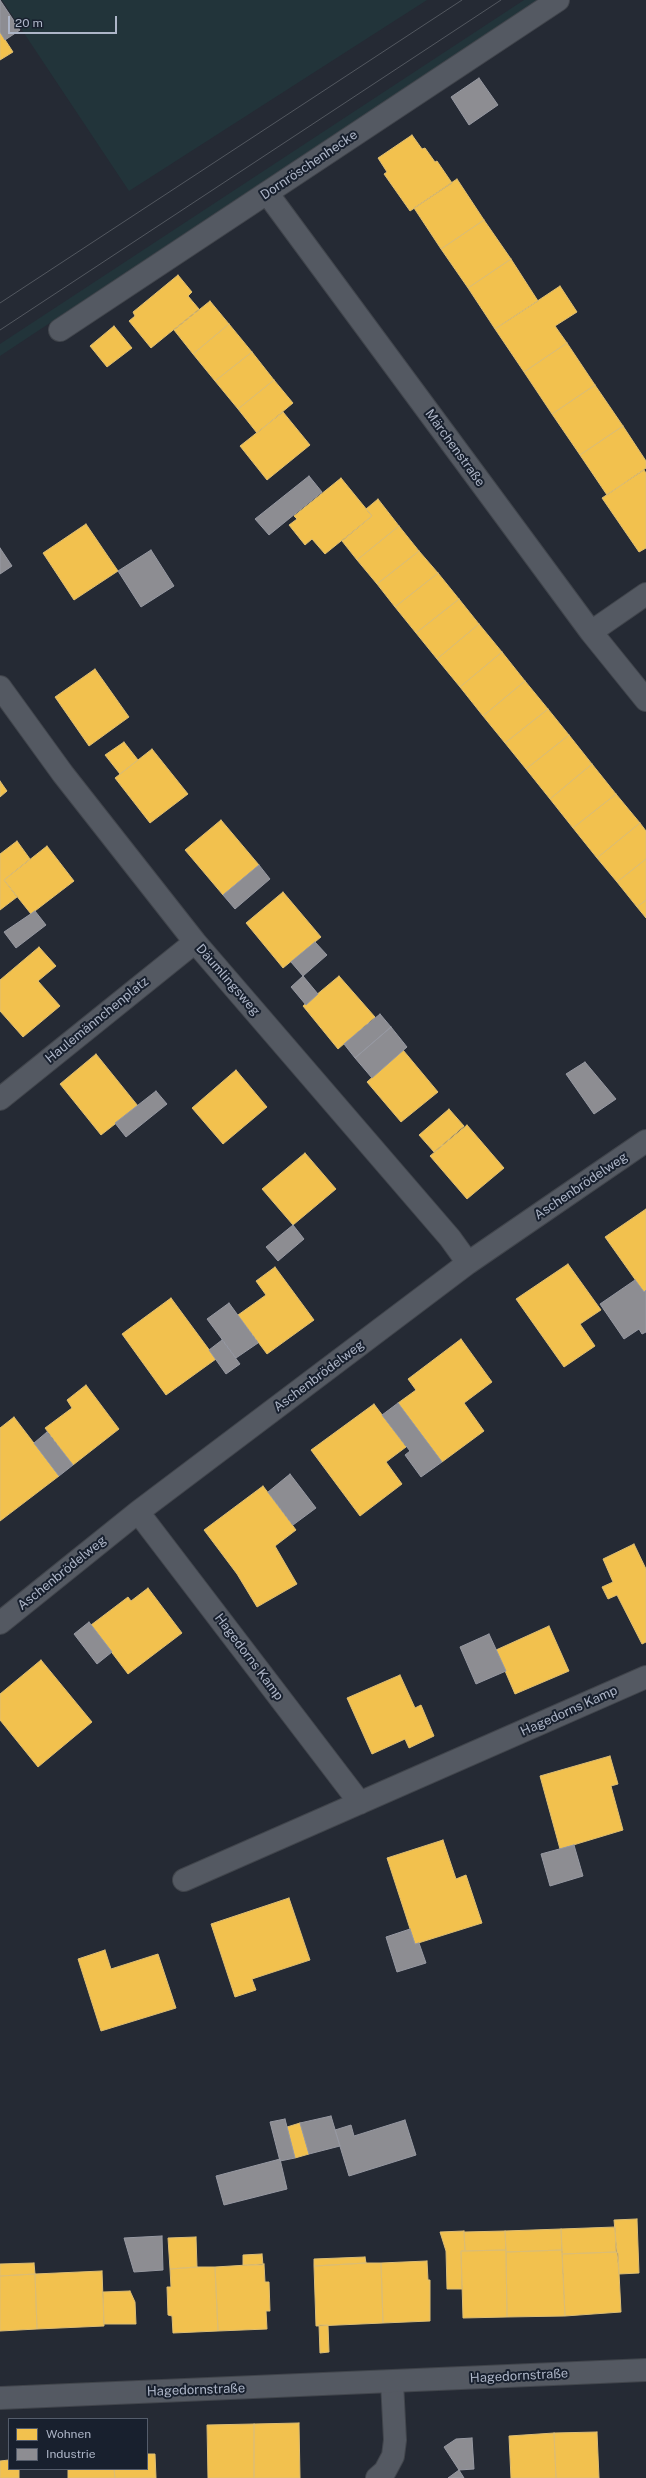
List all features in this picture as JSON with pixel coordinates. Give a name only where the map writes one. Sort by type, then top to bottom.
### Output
[{"type":"street","name":"Dornröschenhecke","points":[[60,330],[558,0]]},
{"type":"street","name":"Märchenstraße","points":[[267,193],[591,632],[646,700]]},
{"type":"street","points":[[591,632],[646,594]]},
{"type":"street","name":"Däumlingsweg","points":[[0,687],[63,774],[195,942],[450,1238],[468,1263]]},
{"type":"street","name":"Haulemännchenplatz","points":[[0,1099],[195,942]]},
{"type":"street","name":"Aschenbrödelweg","points":[[0,1623],[138,1512],[468,1263],[646,1141]]},
{"type":"street","name":"Hagedorns Kamp","points":[[138,1512],[360,1803]]},
{"type":"street","name":"Hagedorns Kamp","points":[[184,1880],[646,1677]]},
{"type":"street","name":"Hagedornstraße","points":[[0,2398],[646,2370]]},
{"type":"street","points":[[377,2478],[385,2471],[393,2456],[395,2440],[392,2382]]},
{"type":"shaded area","points":[[2,0],[427,0],[129,191]]},
{"type":"shaded area","points":[[524,0],[538,0],[0,356],[0,344]]},
{"type":"building: Wohnen","points":[[0,32],[13,52],[0,60]]},
{"type":"building: Wohnen","points":[[412,135],[422,149],[425,148],[435,162],[437,161],[452,183],[410,211],[384,174],[387,172],[378,158]]},
{"type":"building: Wohnen","points":[[457,179],[484,220],[441,249],[414,208]]},
{"type":"building: Wohnen","points":[[484,220],[511,259],[468,288],[441,249]]},
{"type":"building: Wohnen","points":[[511,259],[538,301],[495,329],[468,288]]},
{"type":"building: Wohnen","points":[[178,275],[192,292],[188,296],[199,309],[151,348],[129,321],[135,316],[133,312]]},
{"type":"building: Wohnen","points":[[560,286],[577,312],[555,326],[567,343],[524,372],[495,329]]},
{"type":"building: Wohnen","points":[[210,301],[229,324],[193,354],[174,330]]},
{"type":"building: Wohnen","points":[[229,324],[252,352],[215,381],[193,354]]},
{"type":"building: Wohnen","points":[[114,326],[132,348],[107,367],[90,346]]},
{"type":"building: Wohnen","points":[[567,343],[595,385],[552,414],[524,372]]},
{"type":"building: Wohnen","points":[[252,352],[274,380],[238,409],[215,381]]},
{"type":"building: Wohnen","points":[[274,380],[293,403],[257,433],[238,409]]},
{"type":"building: Wohnen","points":[[595,385],[623,426],[580,455],[552,414]]},
{"type":"building: Wohnen","points":[[283,412],[310,445],[267,480],[240,446]]},
{"type":"building: Wohnen","points":[[623,426],[646,461],[646,468],[607,495],[580,455]]},
{"type":"building: Wohnen","points":[[644,470],[646,473],[646,548],[639,552],[602,498]]},
{"type":"building: Wohnen","points":[[341,478],[372,516],[325,554],[312,539],[305,545],[289,525],[297,519],[294,516]]},
{"type":"building: Wohnen","points":[[378,499],[399,526],[357,560],[342,541],[372,516],[366,509]]},
{"type":"building: Wohnen","points":[[86,524],[118,571],[74,600],[43,553]]},
{"type":"building: Wohnen","points":[[399,526],[419,551],[377,584],[357,560]]},
{"type":"building: Wohnen","points":[[419,551],[438,573],[395,607],[377,584]]},
{"type":"building: Wohnen","points":[[438,573],[459,599],[416,633],[395,607]]},
{"type":"building: Wohnen","points":[[459,599],[479,624],[437,659],[416,633]]},
{"type":"building: Wohnen","points":[[479,624],[502,652],[460,687],[437,659]]},
{"type":"building: Wohnen","points":[[502,652],[525,681],[483,716],[460,687]]},
{"type":"building: Wohnen","points":[[95,669],[129,717],[89,746],[55,697]]},
{"type":"building: Wohnen","points":[[525,681],[548,709],[505,743],[483,716]]},
{"type":"building: Wohnen","points":[[548,709],[569,735],[526,769],[505,743]]},
{"type":"building: Wohnen","points":[[569,735],[592,764],[550,799],[526,769]]},
{"type":"building: Wohnen","points":[[124,742],[138,760],[120,774],[105,755]]},
{"type":"building: Wohnen","points":[[152,749],[188,794],[150,823],[115,778]]},
{"type":"building: Wohnen","points":[[592,764],[616,794],[573,828],[550,799]]},
{"type":"building: Wohnen","points":[[0,781],[7,791],[0,797]]},
{"type":"building: Wohnen","points":[[616,794],[640,823],[597,858],[573,828]]},
{"type":"building: Wohnen","points":[[221,820],[259,865],[223,895],[185,850]]},
{"type":"building: Wohnen","points":[[640,823],[646,831],[646,859],[617,882],[597,858]]},
{"type":"building: Wohnen","points":[[17,841],[30,859],[4,880],[17,897],[0,910],[0,854]]},
{"type":"building: Wohnen","points":[[47,846],[74,881],[31,914],[4,880]]},
{"type":"building: Wohnen","points":[[646,859],[646,900],[637,907],[617,882]]},
{"type":"building: Wohnen","points":[[283,892],[321,937],[283,968],[246,923]]},
{"type":"building: Wohnen","points":[[646,900],[646,918],[637,907]]},
{"type":"building: Wohnen","points":[[39,947],[56,966],[38,981],[60,1006],[23,1037],[0,1011],[0,980]]},
{"type":"building: Wohnen","points":[[339,976],[375,1017],[338,1049],[303,1006]]},
{"type":"building: Wohnen","points":[[403,1050],[438,1092],[401,1122],[367,1082]]},
{"type":"building: Wohnen","points":[[96,1054],[138,1106],[101,1135],[60,1084]]},
{"type":"building: Wohnen","points":[[236,1070],[267,1107],[223,1144],[192,1108]]},
{"type":"building: Wohnen","points":[[449,1109],[464,1126],[434,1152],[419,1135]]},
{"type":"building: Wohnen","points":[[467,1125],[504,1168],[467,1199],[430,1156]]},
{"type":"building: Wohnen","points":[[305,1153],[336,1189],[293,1225],[262,1189]]},
{"type":"building: Wohnen","points":[[646,1209],[646,1290],[644,1292],[605,1237]]},
{"type":"building: Wohnen","points":[[568,1264],[601,1310],[580,1324],[595,1346],[564,1367],[516,1299]]},
{"type":"building: Wohnen","points":[[275,1267],[314,1320],[267,1354],[238,1315],[266,1295],[256,1281]]},
{"type":"building: Wohnen","points":[[171,1298],[216,1359],[166,1395],[122,1334]]},
{"type":"building: Wohnen","points":[[461,1339],[492,1382],[464,1403],[484,1431],[442,1462],[398,1403],[416,1390],[408,1379]]},
{"type":"building: Wohnen","points":[[86,1385],[119,1429],[73,1465],[45,1428],[72,1408],[67,1400]]},
{"type":"building: Wohnen","points":[[374,1404],[406,1447],[386,1462],[402,1484],[360,1516],[311,1450]]},
{"type":"building: Wohnen","points":[[14,1417],[59,1476],[0,1521],[0,1428]]},
{"type":"building: Wohnen","points":[[263,1486],[296,1530],[275,1546],[297,1584],[257,1607],[237,1574],[204,1530]]},
{"type":"building: Wohnen","points":[[634,1544],[646,1569],[646,1642],[642,1644],[617,1595],[608,1599],[602,1587],[613,1582],[603,1559]]},
{"type":"building: Wohnen","points":[[148,1588],[182,1633],[128,1674],[91,1625],[128,1597],[131,1601]]},
{"type":"building: Wohnen","points":[[549,1626],[569,1671],[515,1694],[496,1650]]},
{"type":"building: Wohnen","points":[[41,1660],[92,1722],[38,1767],[0,1720],[0,1694]]},
{"type":"building: Wohnen","points":[[400,1675],[415,1708],[421,1705],[434,1736],[409,1748],[405,1739],[372,1754],[347,1698]]},
{"type":"building: Wohnen","points":[[610,1756],[618,1784],[611,1786],[623,1830],[560,1849],[540,1776]]},
{"type":"building: Wohnen","points":[[443,1840],[456,1879],[466,1875],[482,1923],[415,1944],[387,1858]]},
{"type":"building: Wohnen","points":[[289,1898],[310,1960],[252,1979],[256,1990],[235,1997],[211,1924]]},
{"type":"building: Wohnen","points":[[105,1950],[111,1969],[158,1954],[176,2008],[101,2031],[78,1959]]},
{"type":"building: Wohnen","points":[[300,2123],[309,2154],[295,2158],[287,2127]]},
{"type":"building: Wohnen","points":[[637,2219],[639,2273],[619,2274],[614,2220]]},
{"type":"building: Wohnen","points":[[615,2227],[616,2252],[562,2254],[561,2229]]},
{"type":"building: Wohnen","points":[[561,2229],[562,2250],[506,2252],[505,2231]]},
{"type":"building: Wohnen","points":[[464,2231],[465,2251],[461,2251],[462,2289],[447,2289],[446,2251],[440,2232]]},
{"type":"building: Wohnen","points":[[505,2231],[506,2250],[465,2251],[464,2232]]},
{"type":"building: Wohnen","points":[[196,2237],[197,2267],[170,2269],[168,2238]]},
{"type":"building: Wohnen","points":[[506,2250],[507,2317],[463,2318],[461,2251]]},
{"type":"building: Wohnen","points":[[562,2250],[565,2316],[507,2317],[506,2252]]},
{"type":"building: Wohnen","points":[[618,2253],[621,2312],[565,2316],[562,2254]]},
{"type":"building: Wohnen","points":[[262,2254],[263,2265],[243,2265],[243,2255]]},
{"type":"building: Wohnen","points":[[365,2257],[366,2263],[314,2266],[314,2259]]},
{"type":"building: Wohnen","points":[[427,2261],[428,2280],[430,2280],[430,2321],[383,2323],[381,2263]]},
{"type":"building: Wohnen","points":[[34,2263],[35,2274],[0,2276],[0,2264]]},
{"type":"building: Wohnen","points":[[381,2263],[383,2323],[316,2326],[314,2266]]},
{"type":"building: Wohnen","points":[[264,2264],[265,2282],[269,2282],[270,2311],[266,2311],[267,2329],[218,2331],[215,2267]]},
{"type":"building: Wohnen","points":[[215,2267],[218,2331],[173,2333],[172,2316],[168,2315],[167,2287],[171,2287],[170,2269]]},
{"type":"building: Wohnen","points":[[102,2271],[104,2326],[37,2329],[35,2274]]},
{"type":"building: Wohnen","points":[[35,2274],[37,2329],[0,2331],[0,2276]]},
{"type":"building: Wohnen","points":[[130,2291],[135,2302],[136,2324],[104,2324],[103,2292]]},
{"type":"building: Wohnen","points":[[319,2325],[328,2325],[329,2352],[320,2353]]},
{"type":"building: Wohnen","points":[[299,2423],[300,2478],[254,2478],[254,2424]]},
{"type":"building: Wohnen","points":[[254,2424],[254,2478],[208,2478],[207,2425]]},
{"type":"building: Wohnen","points":[[597,2432],[599,2478],[556,2478],[554,2433]]},
{"type":"building: Wohnen","points":[[554,2433],[556,2478],[511,2478],[509,2436]]},
{"type":"building: Wohnen","points":[[148,2454],[155,2454],[156,2478],[115,2478],[114,2470],[148,2470]]},
{"type":"building: Wohnen","points":[[8,2460],[8,2470],[19,2470],[19,2478],[0,2478],[0,2461]]},
{"type":"building: Wohnen","points":[[68,2470],[114,2470],[115,2478],[68,2478]]},
{"type":"building: Industrie","points":[[0,0],[20,30],[5,40],[0,32]]},
{"type":"building: Industrie","points":[[479,78],[498,105],[469,125],[451,97]]},
{"type":"building: Industrie","points":[[309,476],[322,492],[269,535],[255,519]]},
{"type":"building: Industrie","points":[[0,548],[12,566],[0,574]]},
{"type":"building: Industrie","points":[[151,550],[174,586],[141,607],[118,571]]},
{"type":"building: Industrie","points":[[259,865],[270,879],[235,909],[223,895]]},
{"type":"building: Industrie","points":[[35,911],[46,925],[16,948],[4,932]]},
{"type":"building: Industrie","points":[[315,942],[327,955],[303,976],[291,962]]},
{"type":"building: Industrie","points":[[303,976],[318,994],[306,1005],[291,987]]},
{"type":"building: Industrie","points":[[380,1014],[391,1027],[355,1058],[344,1044]]},
{"type":"building: Industrie","points":[[391,1027],[407,1047],[372,1078],[355,1058]]},
{"type":"building: Industrie","points":[[585,1062],[616,1099],[594,1114],[566,1074]]},
{"type":"building: Industrie","points":[[156,1091],[167,1104],[126,1137],[115,1123]]},
{"type":"building: Industrie","points":[[293,1225],[304,1239],[278,1261],[266,1247]]},
{"type":"building: Industrie","points":[[635,1280],[644,1292],[646,1290],[646,1332],[642,1334],[639,1329],[624,1339],[600,1304]]},
{"type":"building: Industrie","points":[[229,1303],[258,1343],[236,1358],[207,1319]]},
{"type":"building: Industrie","points":[[222,1340],[240,1364],[226,1374],[209,1350]]},
{"type":"building: Industrie","points":[[398,1403],[442,1462],[421,1477],[405,1455],[410,1451],[382,1415]]},
{"type":"building: Industrie","points":[[47,1432],[73,1465],[59,1476],[34,1443]]},
{"type":"building: Industrie","points":[[290,1474],[316,1508],[293,1525],[268,1492]]},
{"type":"building: Industrie","points":[[89,1622],[112,1652],[97,1664],[74,1634]]},
{"type":"building: Industrie","points":[[489,1634],[506,1671],[476,1684],[460,1647]]},
{"type":"building: Industrie","points":[[574,1845],[583,1876],[550,1886],[541,1854]]},
{"type":"building: Industrie","points":[[410,1929],[415,1944],[419,1943],[426,1963],[397,1972],[386,1937]]},
{"type":"building: Industrie","points":[[331,2116],[340,2146],[309,2154],[300,2123]]},
{"type":"building: Industrie","points":[[285,2119],[295,2158],[280,2161],[270,2122]]},
{"type":"building: Industrie","points":[[405,2120],[416,2155],[349,2176],[335,2130],[351,2125],[354,2136]]},
{"type":"building: Industrie","points":[[280,2159],[287,2189],[224,2205],[216,2176]]},
{"type":"building: Industrie","points":[[162,2236],[163,2270],[134,2272],[124,2238]]},
{"type":"building: Industrie","points":[[472,2438],[474,2469],[459,2470],[444,2447],[456,2439]]},
{"type":"building: Industrie","points":[[459,2470],[464,2478],[448,2478]]},
{"type":"tram line","points":[[0,303],[462,0]]},
{"type":"tram line","points":[[0,330],[501,0]]}]
